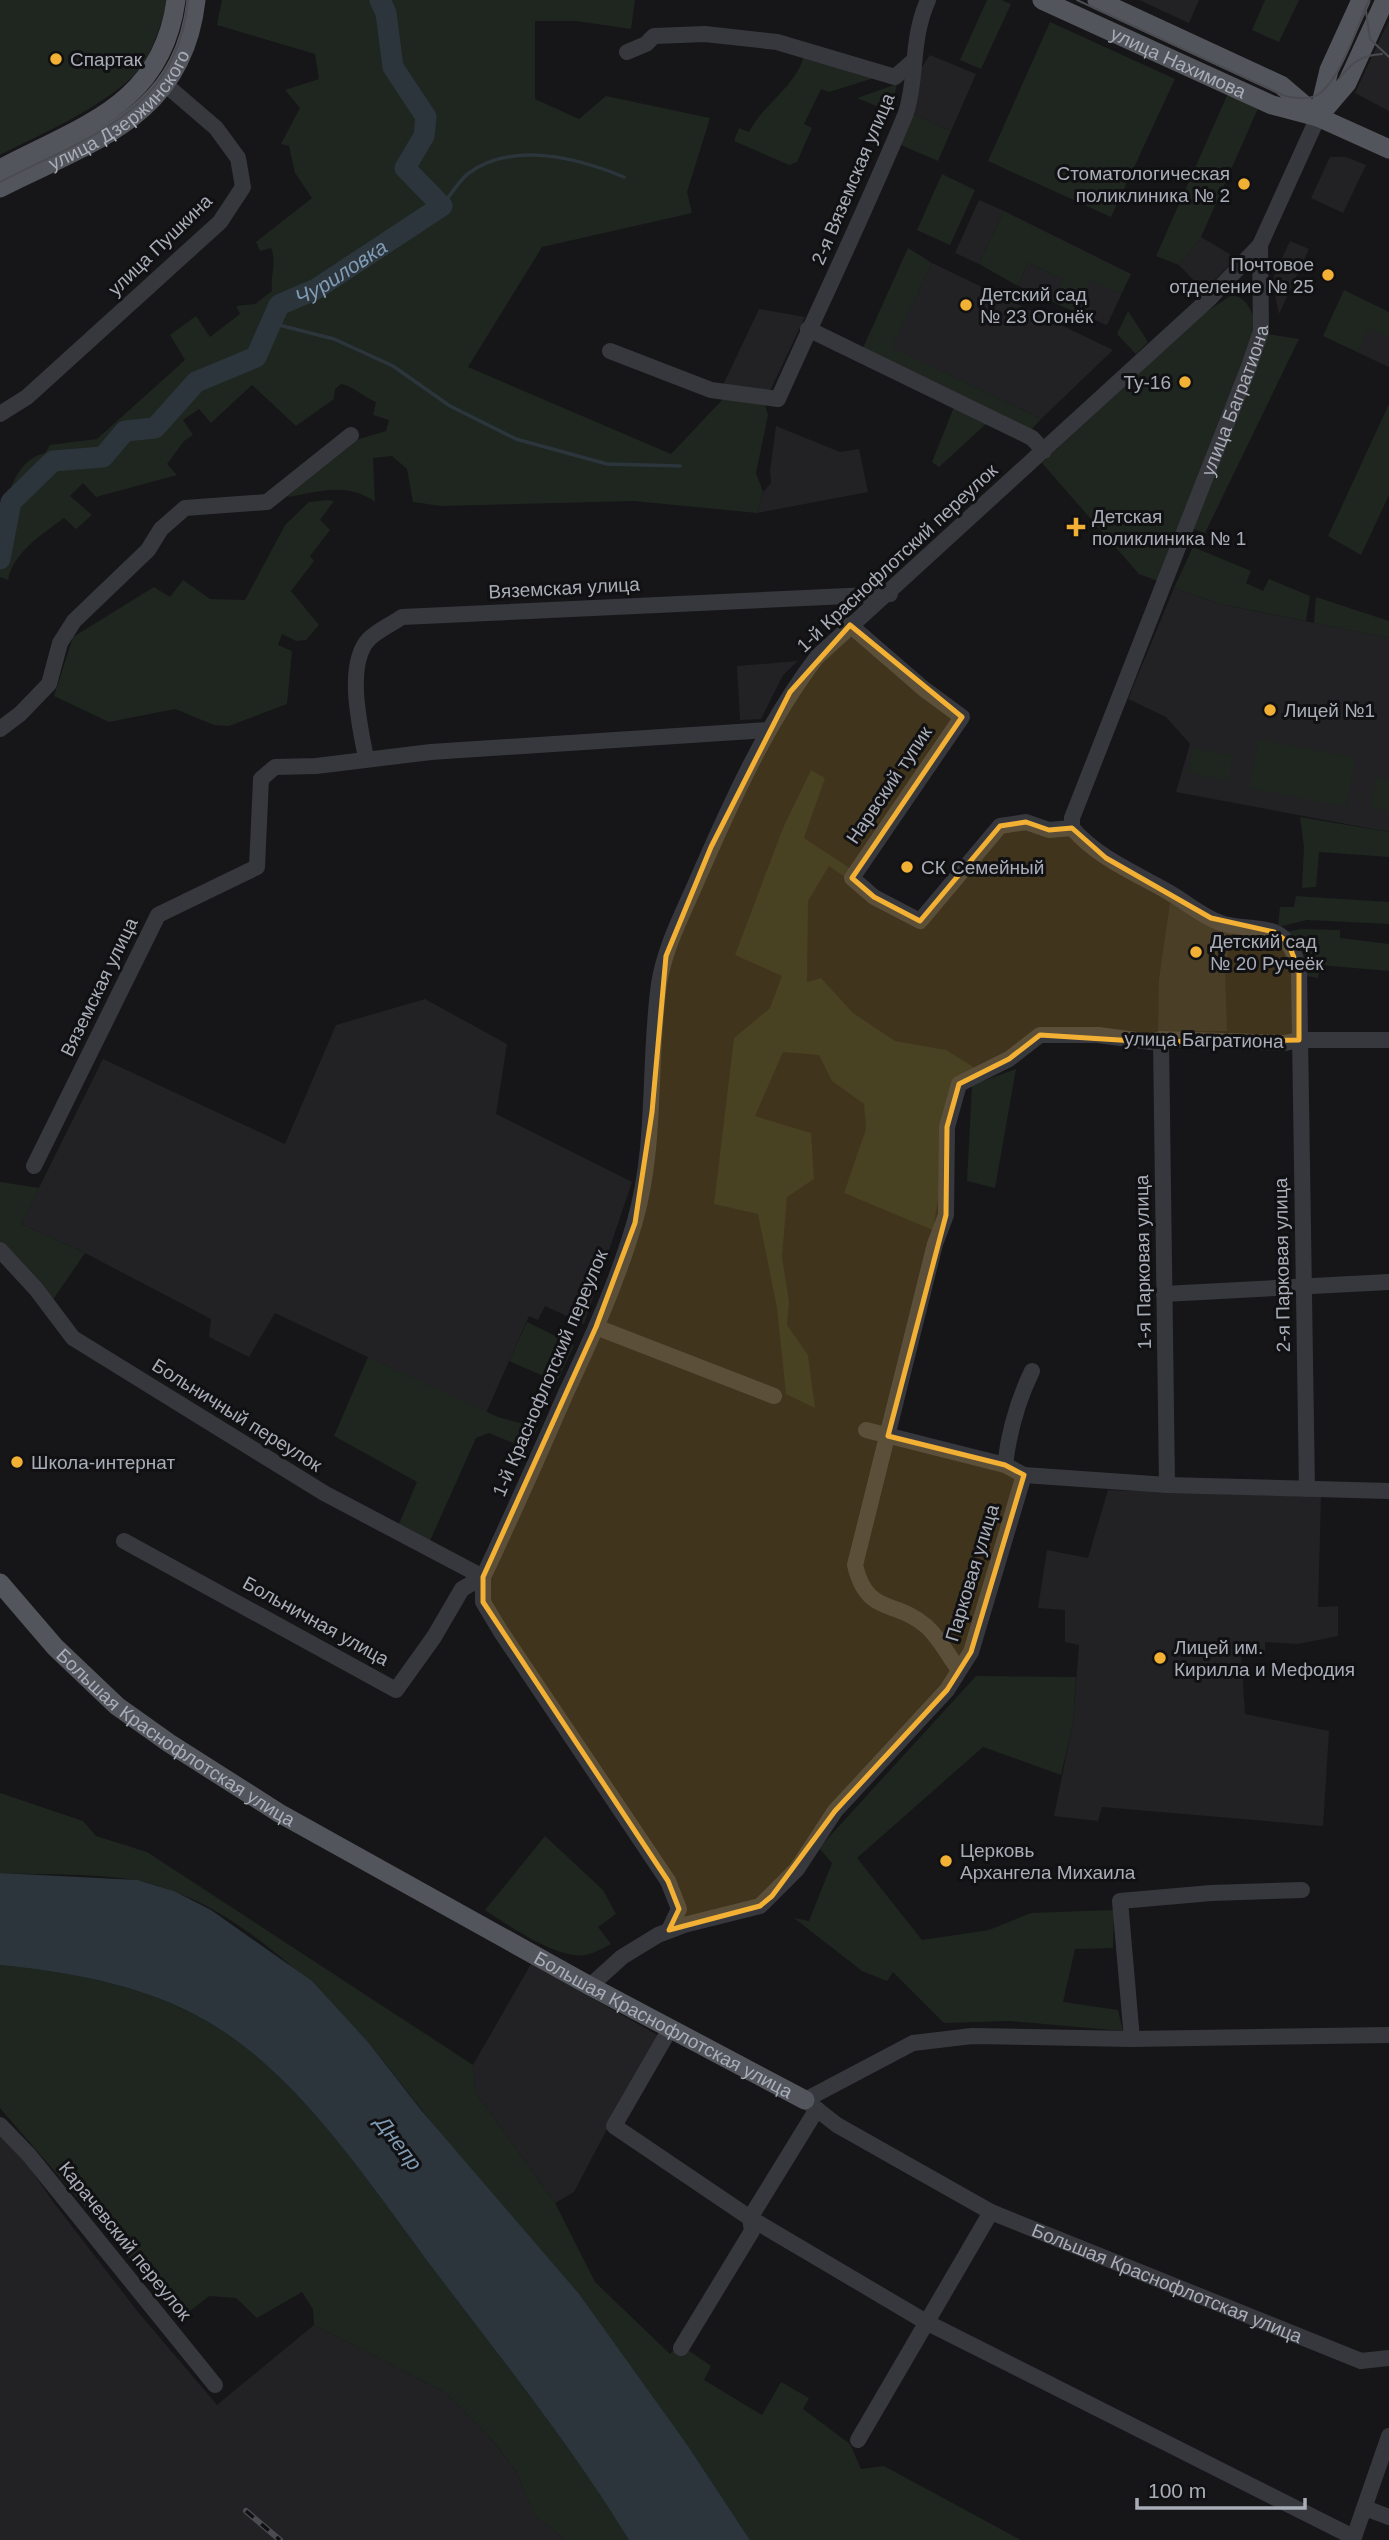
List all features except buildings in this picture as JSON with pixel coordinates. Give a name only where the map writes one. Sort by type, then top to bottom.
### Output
[{"type":"main road","name":"улица Дзержинского","points":[[0,169],[119,107],[139,88],[162,55],[173,24],[176,0]]},
{"type":"main road","name":"улица Дзержинского","points":[[0,188],[125,124],[160,94],[180,62],[192,31],[196,0]]},
{"type":"main road","name":"улица Нахимова","points":[[1042,0],[1272,105],[1318,117],[1389,149]]},
{"type":"main road","name":"улица Нахимова","points":[[1097,0],[1281,85],[1318,117]]},
{"type":"main road","name":"улица Багратиона","points":[[1318,117],[1329,70],[1361,0]]},
{"type":"main road","name":"улица Багратиона","points":[[1318,117],[1347,83],[1385,0]]},
{"type":"main road","points":[[1281,85],[1299,89],[1314,86],[1329,70]]},
{"type":"main road","name":"Большая Краснофлотская улица","points":[[0,1583],[55,1647],[99,1689],[169,1743],[279,1813],[811,2105]]},
{"type":"street","name":"2-я Вяземская улица","points":[[610,351],[711,390],[778,399],[808,329],[842,263],[906,113],[914,89],[912,62],[928,0]]},
{"type":"street","points":[[627,52],[646,44],[654,36],[705,34],[777,42],[895,77],[912,62]]},
{"type":"street","name":"улица Пушкина","points":[[0,414],[27,397],[220,222],[243,187],[238,158],[216,128],[166,85]]},
{"type":"street","name":"улица Багратиона","points":[[959,1670],[926,1626],[874,1600],[860,1586],[855,1565],[935,1244],[946,1214],[947,1127],[959,1084],[1009,1059],[1040,1035],[1098,1035],[1151,1042],[1161,1039],[1285,1043],[1299,1040],[1299,971],[1288,942],[1274,932],[1239,928],[1211,918],[1106,858],[1072,828],[1072,818],[1261,331],[1260,245],[1318,117]]},
{"type":"street","name":"1-й Краснофлотский переулок","points":[[483,1577],[596,1327],[635,1223],[644,1184],[652,1112],[659,984],[666,956],[711,847],[790,692],[817,657],[850,625],[890,593],[1210,298],[1260,245]]},
{"type":"street","points":[[808,329],[1032,438],[1044,451]]},
{"type":"street","points":[[0,729],[20,714],[49,684],[60,643],[74,621],[148,550],[161,528],[185,508],[267,502],[351,435]]},
{"type":"street","name":"Вяземская улица","points":[[366,758],[355,695],[360,663],[369,639],[402,617],[890,593]]},
{"type":"street","name":"Нарвский тупик","points":[[850,625],[924,689],[962,717],[852,878],[874,897],[920,921],[1000,826],[1026,822],[1049,831],[1072,828]]},
{"type":"street","name":"Вяземская улица","points":[[34,1166],[158,915],[257,867],[261,779],[275,767],[316,766],[366,758],[769,730]]},
{"type":"street","name":"1-я Парковая улица","points":[[1161,1039],[1167,1485]]},
{"type":"street","points":[[1299,1040],[1389,1040]]},
{"type":"street","name":"2-я Парковая улица","points":[[1299,1040],[1307,1489]]},
{"type":"street","name":"Больничный переулок","points":[[0,1250],[36,1289],[73,1338],[324,1493],[483,1577]]},
{"type":"street","points":[[1164,1294],[1389,1282]]},
{"type":"street","points":[[596,1327],[774,1396]]},
{"type":"street","points":[[1005,1465],[1009,1436],[1020,1395],[1032,1371]]},
{"type":"street","points":[[866,1430],[1005,1465],[1024,1475],[1167,1485],[1389,1491]]},
{"type":"street","name":"Парковая улица","points":[[590,1986],[622,1957],[668,1930],[761,1906],[797,1869],[835,1811],[947,1690],[971,1652],[1024,1475]]},
{"type":"street","name":"Больничная улица","points":[[124,1541],[396,1690],[434,1637],[462,1589],[483,1577]]},
{"type":"street","points":[[483,1577],[483,1602],[501,1632],[668,1881],[678,1909],[668,1930]]},
{"type":"street","points":[[1132,2039],[1120,1901],[1211,1892],[1302,1890]]},
{"type":"street","points":[[670,2029],[614,2126],[750,2218],[926,2322],[1353,2539],[1389,2436]]},
{"type":"street","points":[[681,2348],[752,2231],[750,2218],[811,2105],[914,2043],[972,2036],[1132,2039],[1389,2035]]},
{"type":"street","name":"Большая Краснофлотская улица","points":[[811,2105],[837,2125],[990,2212],[1361,2361],[1389,2358]]},
{"type":"street","name":"Карачевский переулок","points":[[0,2125],[37,2166],[215,2385]]},
{"type":"street","points":[[858,2440],[990,2212]]},
{"type":"street","points":[[1365,2508],[1389,2517]]},
{"type":"highlighted area","points":[[850,625],[962,717],[852,878],[874,897],[920,921],[1000,826],[1026,822],[1049,830],[1072,828],[1106,858],[1211,918],[1274,932],[1288,942],[1299,971],[1299,1040],[1151,1042],[1040,1035],[1009,1059],[959,1084],[954,1094],[947,1127],[946,1215],[888,1436],[1005,1465],[1024,1475],[971,1652],[947,1690],[835,1811],[772,1896],[760,1906],[669,1930],[679,1909],[668,1881],[483,1602],[483,1577],[596,1327],[635,1223],[652,1112],[666,956],[711,847],[790,692]]},
{"type":"shaded area","name":"Спартак","points":[[0,0],[167,0],[152,46],[134,75],[79,115],[0,155]]},
{"type":"shaded area","points":[[222,0],[635,0],[631,29],[576,21],[535,21],[535,99],[579,119],[606,96],[710,118],[687,192],[692,213],[542,247],[468,367],[671,454],[724,398],[764,402],[768,415],[756,473],[763,492],[757,513],[634,501],[441,506],[413,502],[407,469],[392,456],[373,458],[375,502],[355,492],[344,490],[289,497],[288,495],[359,439],[386,431],[389,420],[373,415],[376,402],[341,384],[335,389],[334,399],[296,426],[252,385],[211,423],[199,409],[183,420],[193,435],[184,441],[167,464],[177,475],[96,497],[83,483],[70,496],[92,515],[76,529],[64,518],[22,552],[8,580],[0,577],[2,524],[11,487],[19,472],[30,460],[45,453],[50,445],[97,439],[185,360],[170,335],[196,316],[210,337],[240,314],[236,306],[255,304],[272,291],[273,253],[271,248],[260,251],[256,242],[312,198],[295,173],[289,146],[281,144],[300,108],[285,90],[319,79],[315,54],[217,25]]},
{"type":"shaded area","points":[[987,0],[1002,0],[1011,4],[981,69],[960,60]]},
{"type":"shaded area","points":[[1139,0],[1199,0],[1189,23]]},
{"type":"shaded area","points":[[1265,0],[1299,0],[1279,42],[1252,30]]},
{"type":"shaded area","points":[[1389,20],[1389,111],[1355,93]]},
{"type":"shaded area","points":[[1050,22],[1175,79],[1111,217],[988,161]]},
{"type":"shaded area","points":[[804,54],[874,78],[829,92],[821,89],[804,124],[812,128],[797,162],[789,165],[734,141],[739,128],[749,132],[788,84],[801,65]]},
{"type":"shaded area","points":[[930,55],[976,74],[951,131],[913,114],[920,70]]},
{"type":"shaded area","points":[[897,84],[891,112],[857,98]]},
{"type":"shaded area","points":[[1229,91],[1260,104],[1201,237],[1179,265],[1156,256]]},
{"type":"shaded area","points":[[913,114],[951,131],[938,161],[901,145]]},
{"type":"shaded area","points":[[1330,157],[1346,157],[1366,165],[1343,213],[1311,198]]},
{"type":"shaded area","points":[[942,174],[975,190],[950,245],[917,230]]},
{"type":"shaded area","points":[[979,200],[1004,211],[979,264],[955,253]]},
{"type":"shaded area","points":[[1004,211],[1131,274],[1122,293],[1090,281],[1077,313],[1053,302],[1063,279],[1028,263],[1018,286],[979,264]]},
{"type":"shaded area","points":[[1201,237],[1236,258],[1204,291],[1179,265]]},
{"type":"shaded area","points":[[1290,241],[1309,249],[1279,314],[1272,280]]},
{"type":"shaded area","points":[[908,248],[932,263],[892,347],[1041,419],[1031,430],[862,350]]},
{"type":"shaded area","name":"Детский сад № 23 Огонёк","points":[[932,263],[1113,350],[1041,419],[891,347]]},
{"type":"shaded area","points":[[1028,263],[1063,279],[1053,302],[1018,286]]},
{"type":"shaded area","points":[[1090,280],[1122,293],[1107,325],[1077,313]]},
{"type":"shaded area","points":[[1344,290],[1389,312],[1389,338],[1369,328],[1357,352],[1323,336]]},
{"type":"shaded area","points":[[1232,295],[1246,303],[1256,327],[1158,581],[1139,574],[1042,463],[1204,313]]},
{"type":"shaded area","points":[[759,309],[805,317],[770,391],[723,385]]},
{"type":"shaded area","points":[[1128,311],[1148,342],[1136,354],[1117,334]]},
{"type":"shaded area","points":[[1369,327],[1389,338],[1389,367],[1357,352]]},
{"type":"shaded area","points":[[1267,334],[1299,339],[1205,533],[1191,528]]},
{"type":"shaded area","points":[[1389,404],[1389,495],[1361,555],[1328,536]]},
{"type":"shaded area","points":[[954,407],[988,422],[939,467],[932,462]]},
{"type":"shaded area","points":[[776,426],[840,452],[859,449],[868,492],[757,513],[763,492],[771,483]]},
{"type":"shaded area","points":[[334,501],[320,520],[330,530],[310,556],[314,561],[291,591],[319,625],[306,640],[296,641],[282,634],[278,645],[292,651],[287,704],[229,726],[214,725],[175,709],[109,722],[54,696],[73,637],[154,587],[170,597],[183,580],[210,599],[245,600],[285,525],[309,502]]},
{"type":"shaded area","points":[[1193,547],[1251,571],[1246,583],[1263,591],[1269,579],[1310,596],[1306,621],[1220,604],[1174,588]]},
{"type":"shaded area","name":"Лицей №1","points":[[1174,588],[1220,604],[1389,638],[1389,832],[1176,792],[1190,744],[1166,717],[1128,699]]},
{"type":"shaded area","points":[[1316,597],[1389,621],[1389,638],[1314,623]]},
{"type":"shaded area","points":[[798,661],[783,675],[761,719],[740,720],[737,666]]},
{"type":"shaded area","points":[[1259,739],[1356,758],[1346,807],[1249,788]]},
{"type":"shaded area","points":[[1193,748],[1233,756],[1228,781],[1188,773]]},
{"type":"shaded area","points":[[811,770],[825,778],[804,838],[851,869],[846,878],[829,866],[808,901],[807,982],[821,978],[853,1013],[895,1041],[946,1050],[975,1068],[958,1081],[933,1230],[844,1193],[866,1129],[864,1104],[832,1081],[819,1055],[783,1052],[755,1116],[811,1133],[814,1179],[787,1197],[782,1257],[789,1301],[787,1325],[808,1355],[815,1408],[786,1394],[777,1308],[758,1214],[714,1204],[734,1038],[770,1008],[782,976],[735,955],[783,828]]},
{"type":"shaded area","points":[[1377,777],[1389,780],[1389,811],[1370,807]]},
{"type":"shaded area","points":[[1300,817],[1389,832],[1389,857],[1319,852],[1316,887],[1302,888],[1304,847]]},
{"type":"shaded area","points":[[1296,896],[1389,902],[1389,924],[1307,920],[1278,927],[1280,907],[1294,907]]},
{"type":"shaded area","name":"Детский сад № 20 Ручеёк","points":[[1170,903],[1232,933],[1225,971],[1227,1031],[1158,1032],[1159,979]]},
{"type":"shaded area","points":[[1301,929],[1340,930],[1340,938],[1389,944],[1389,971],[1320,965],[1318,978],[1306,976],[1285,932]]},
{"type":"shaded area","points":[[425,999],[507,1044],[496,1114],[632,1182],[584,1324],[545,1306],[538,1320],[529,1316],[486,1413],[275,1313],[249,1357],[209,1337],[211,1319],[85,1253],[21,1224],[103,1059],[285,1144],[336,1025]]},
{"type":"shaded area","points":[[1016,1069],[995,1188],[967,1181],[972,1085]]},
{"type":"shaded area","points":[[0,1182],[39,1188],[21,1224],[85,1253],[52,1301],[0,1242]]},
{"type":"shaded area","points":[[527,1322],[574,1345],[557,1382],[509,1361]]},
{"type":"shaded area","points":[[368,1357],[498,1417],[538,1428],[527,1449],[489,1433],[476,1438],[429,1543],[398,1526],[417,1482],[334,1436]]},
{"type":"shaded area","name":"Лицей им. Кирилла и Мефодия","points":[[1108,1490],[1321,1497],[1318,1607],[1338,1606],[1338,1636],[1298,1644],[1265,1642],[1265,1652],[1241,1652],[1245,1714],[1329,1731],[1323,1826],[1102,1807],[1098,1821],[1054,1816],[1073,1722],[1079,1645],[1065,1642],[1065,1610],[1038,1608],[1047,1550],[1088,1558]]},
{"type":"shaded area","points":[[976,1676],[1076,1677],[1073,1723],[1061,1775],[983,1747],[857,1858],[922,1940],[989,1930],[1031,1913],[1114,1910],[1113,1948],[1075,1949],[1063,2002],[1118,2010],[1123,2031],[1010,2021],[944,2023],[893,1972],[887,1981],[862,1971],[794,1918],[809,1921],[832,1863],[819,1848]]},
{"type":"shaded area","points":[[0,1793],[83,1821],[96,1836],[147,1852],[473,2065],[476,2093],[555,2203],[595,2282],[670,2354],[676,2347],[685,2348],[711,2366],[704,2380],[762,2415],[781,2382],[809,2398],[803,2409],[850,2444],[861,2469],[884,2466],[1021,2540],[750,2540],[688,2446],[368,2042],[320,1992],[265,1944],[235,1923],[172,1891],[139,1881],[107,1877],[0,1873]]},
{"type":"shaded area","points":[[545,1836],[603,1890],[616,1914],[598,1927],[611,1944],[586,1955],[561,1952],[533,1940],[485,1910]]},
{"type":"shaded area","points":[[531,1964],[663,2038],[606,2131],[574,2192],[555,2203],[476,2093],[473,2065]]},
{"type":"shaded area","points":[[0,1965],[58,1972],[115,1984],[169,2003],[221,2030],[281,2079],[336,2140],[510,2369],[629,2540],[566,2540],[535,2516],[516,2471],[488,2435],[445,2392],[314,2325],[313,2309],[302,2292],[257,2318],[236,2298],[209,2296],[181,2318],[0,2108]]},
{"type":"shaded area","points":[[0,2125],[54,2203],[138,2312],[217,2405],[314,2325],[445,2392],[488,2435],[516,2471],[535,2516],[566,2540],[0,2540]]},
{"type":"water","name":"Днепр","points":[[0,1873],[137,1880],[174,1891],[211,1910],[312,1981],[368,2042],[421,2110],[579,2294],[688,2446],[750,2540],[629,2540],[535,2403],[362,2173],[281,2079],[221,2030],[170,2003],[115,1984],[58,1972],[0,1965]]},
{"type":"waterway","name":"Чуриловка","points":[[0,559],[11,502],[53,461],[103,457],[125,431],[155,428],[196,382],[256,357],[279,305],[316,289],[442,206],[405,168],[424,136],[426,117],[393,67],[386,13],[380,0]]},
{"type":"waterway","points":[[442,206],[469,173],[486,163],[505,157],[525,155],[566,159],[624,177]]},
{"type":"waterway","points":[[271,323],[334,339],[393,366],[450,406],[516,439],[607,464],[680,466]]},
{"type":"tram line","points":[[0,182],[95,134],[123,116],[147,95],[167,69],[181,38],[188,0]]},
{"type":"tram line","points":[[1077,0],[1285,96],[1301,98],[1317,95],[1333,78],[1348,52],[1369,0]]},
{"type":"tram line","points":[[1366,11],[1370,39],[1389,57]]},
{"type":"tram line","points":[[1339,79],[1358,60],[1382,54]]},
{"type":"railway","points":[[246,2511],[280,2540]]},
{"type":"place","name":"Спартак","points":[[56,59]]},
{"type":"place","name":"Стоматологическая поликлиника № 2","points":[[1244,184]]},
{"type":"place","name":"Почтовое отделение № 25","points":[[1328,275]]},
{"type":"place","name":"Детский сад № 23 Огонёк","points":[[966,305]]},
{"type":"place","name":"Ту-16","points":[[1185,382]]},
{"type":"place","name":"Детская поликлиника № 1","points":[[1076,527]]},
{"type":"place","name":"Лицей №1","points":[[1270,710]]},
{"type":"place","name":"СК Семейный","points":[[907,867]]},
{"type":"place","name":"Детский сад № 20 Ручеёк","points":[[1196,952]]},
{"type":"place","name":"Школа-интернат","points":[[17,1462]]},
{"type":"place","name":"Лицей им. Кирилла и Мефодия","points":[[1160,1658]]},
{"type":"place","name":"Церковь Архангела Михаила","points":[[946,1861]]}]
